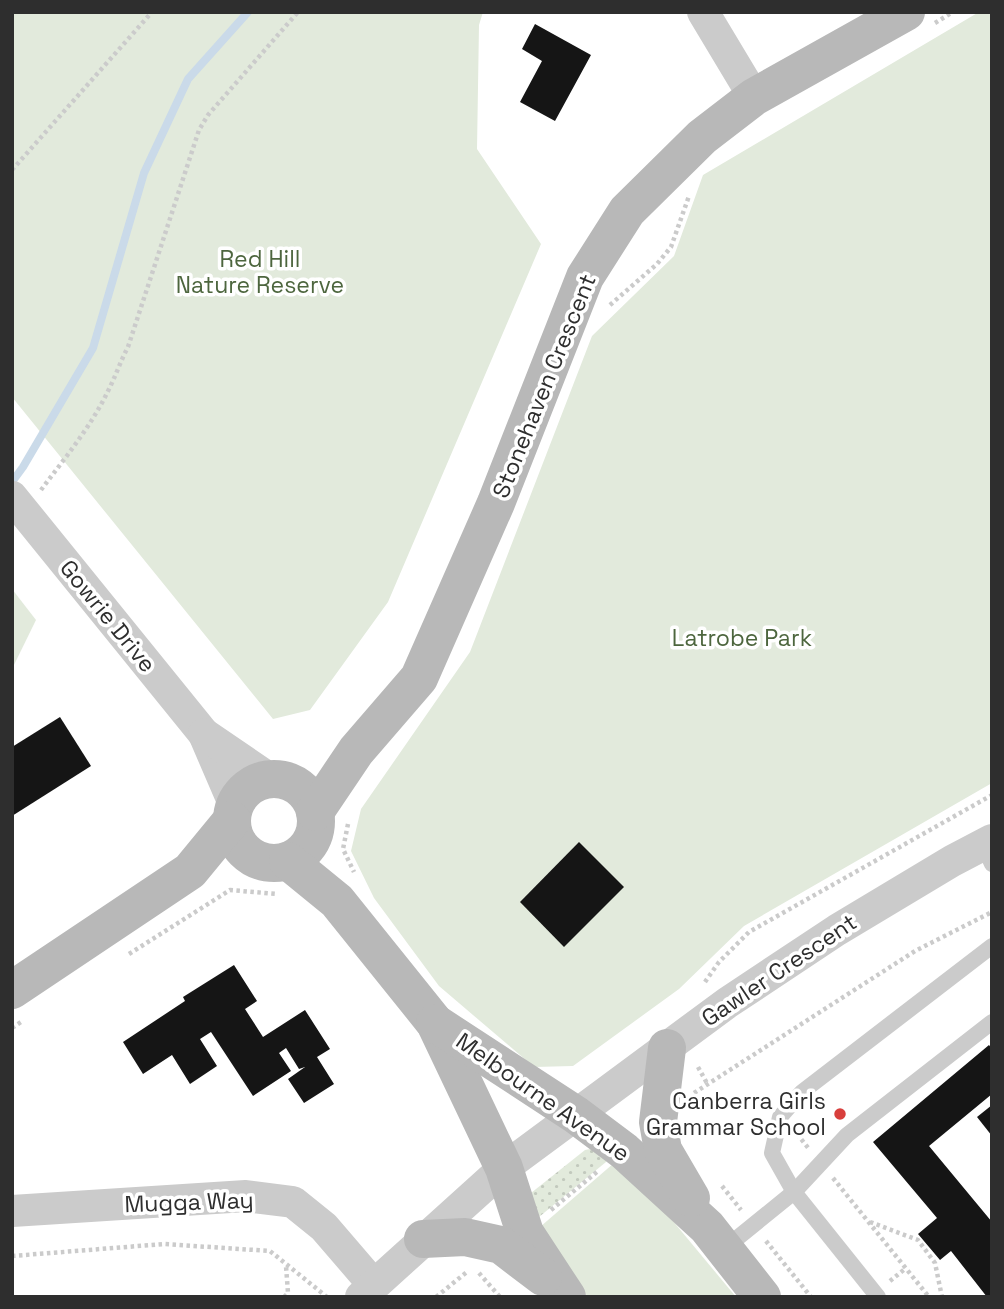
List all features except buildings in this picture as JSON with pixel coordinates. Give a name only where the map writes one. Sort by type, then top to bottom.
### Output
[{"type":"main road","name":"Stonehaven Crescent","points":[[291,853],[356,751],[419,678],[496,503],[585,277],[627,211],[702,137],[754,97],[918,19]]},
{"type":"main road","name":"Stonehaven Crescent","points":[[275,779],[356,751]]},
{"type":"main road","points":[[18,1005],[190,871],[233,813],[241,795],[250,786],[275,779],[292,783],[311,800],[291,853]]},
{"type":"main road","points":[[233,813],[238,843],[246,853],[291,853]]},
{"type":"main road","points":[[190,871],[291,853]]},
{"type":"main road","name":"Melbourne Avenue","points":[[291,853],[348,892],[436,1023],[504,1168],[525,1233],[567,1296]]},
{"type":"main road","name":"Melbourne Avenue","points":[[436,1023],[576,1115],[624,1151],[716,1238],[762,1297]]},
{"type":"main road","points":[[667,1048],[658,1108],[663,1150],[716,1238]]},
{"type":"main road","points":[[423,1239],[465,1237],[501,1245],[567,1296]]},
{"type":"street","points":[[703,12],[754,97]]},
{"type":"street","name":"Gowrie Drive","points":[[17,502],[204,734],[233,813]]},
{"type":"street","name":"Gowrie Drive","points":[[204,734],[275,779]]},
{"type":"street","name":"Gawler Crescent","points":[[367,1290],[504,1168],[727,1003],[837,930],[989,849]]},
{"type":"street","name":"Mugga Way","points":[[12,1212],[246,1196],[293,1202],[324,1227],[367,1290]]},
{"type":"lane","points":[[878,1297],[794,1192],[772,1153],[780,1117],[802,1092],[992,946]]},
{"type":"lane","points":[[716,1238],[794,1192],[847,1135],[992,1022]]},
{"type":"path","points":[[12,170],[152,12]]},
{"type":"path","points":[[17,502],[82,433],[107,393],[128,348],[199,130],[217,105],[298,12]]},
{"type":"path","points":[[918,19],[953,12]]},
{"type":"path","points":[[608,307],[657,264],[671,247],[692,187]]},
{"type":"path","points":[[705,983],[719,962],[749,932],[992,795]]},
{"type":"path","points":[[348,892],[343,849],[346,827],[353,815]]},
{"type":"path","points":[[127,955],[291,853]]},
{"type":"path","points":[[708,1085],[915,951],[992,912]]},
{"type":"path","points":[[12,1028],[18,1005]]},
{"type":"path","points":[[791,1127],[929,1297]]},
{"type":"path","points":[[868,1222],[918,1240],[935,1263],[942,1297]]},
{"type":"path","points":[[12,1255],[164,1244],[270,1251],[327,1297]]},
{"type":"path","points":[[284,1297],[288,1293],[286,1265]]},
{"type":"path","points":[[473,1268],[499,1297]]},
{"type":"green space","name":"Red Hill Nature Reserve","points":[[12,12],[483,12],[479,25],[477,149],[541,244],[388,602],[310,710],[273,719],[12,397]]},
{"type":"green space","name":"Latrobe Park","points":[[979,12],[992,12],[992,783],[744,926],[679,989],[573,1066],[534,1067],[439,986],[374,898],[351,851],[361,809],[470,652],[592,336],[674,256],[703,175]]},
{"type":"green space","points":[[12,589],[36,620],[12,669]]},
{"type":"green space","points":[[590,1149],[607,1157],[606,1162],[539,1217],[531,1193],[585,1150]]},
{"type":"green space","points":[[614,1163],[643,1185],[736,1297],[588,1297],[553,1251],[540,1227]]},
{"type":"waterway","points":[[12,482],[93,348],[144,173],[188,79],[248,12]]},
{"type":"place","name":"Canberra Girls Grammar School","points":[[840,1114]]}]
